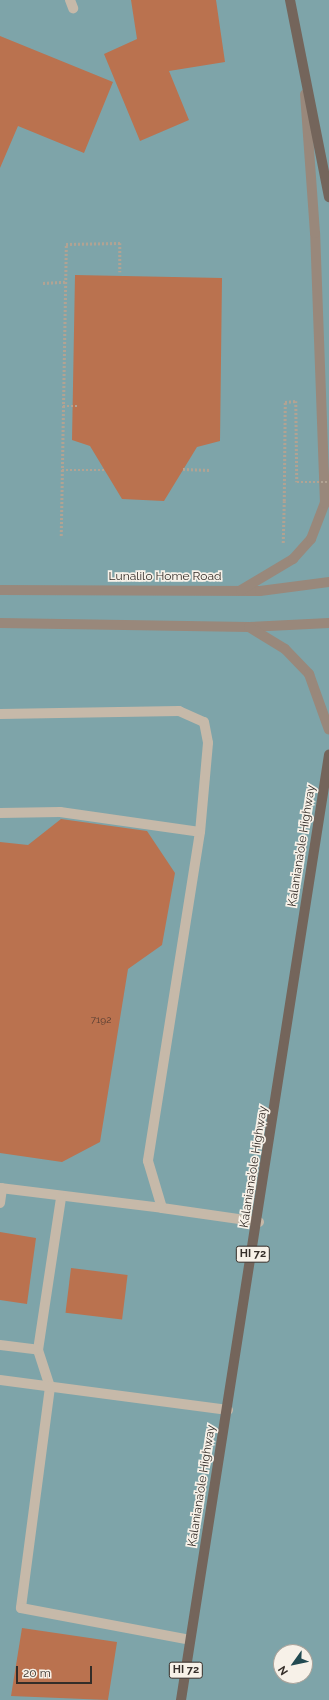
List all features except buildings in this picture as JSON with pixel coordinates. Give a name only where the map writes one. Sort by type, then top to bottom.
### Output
[{"type":"main road","points":[[290,0],[302,54],[329,197]]},
{"type":"main road","points":[[240,590],[293,559],[311,539],[325,503],[316,241],[302,54]]},
{"type":"main road","name":"Lunalilo Home Road","points":[[0,590],[240,590],[329,582]]},
{"type":"main road","points":[[0,623],[249,627],[329,623]]},
{"type":"main road","points":[[249,627],[285,649],[306,671],[315,685],[329,730]]},
{"type":"main road","name":"Kalaniana’ole Highway","points":[[181,1700],[259,1222],[329,755]]},
{"type":"lane","points":[[0,714],[179,711],[204,722],[208,743],[200,832],[148,1161],[162,1208]]},
{"type":"lane","points":[[0,813],[60,812],[200,832]]},
{"type":"lane","points":[[0,1203],[1,1188],[61,1198],[162,1208],[259,1222]]},
{"type":"lane","points":[[61,1198],[38,1350],[50,1387],[21,1608],[190,1640]]},
{"type":"lane","points":[[0,1345],[38,1350]]},
{"type":"lane","points":[[0,1380],[228,1410]]},
{"type":"path","points":[[61,536],[66,244],[120,243],[120,272]]},
{"type":"path","points":[[43,283],[65,282]]},
{"type":"path","points":[[282,551],[285,402],[296,401],[297,482],[329,482]]},
{"type":"path","points":[[63,406],[77,406]]},
{"type":"path","points":[[183,469],[211,470]]},
{"type":"path","points":[[62,470],[104,470]]},
{"type":"water","points":[[0,0],[329,0],[329,1700],[0,1700]]}]
